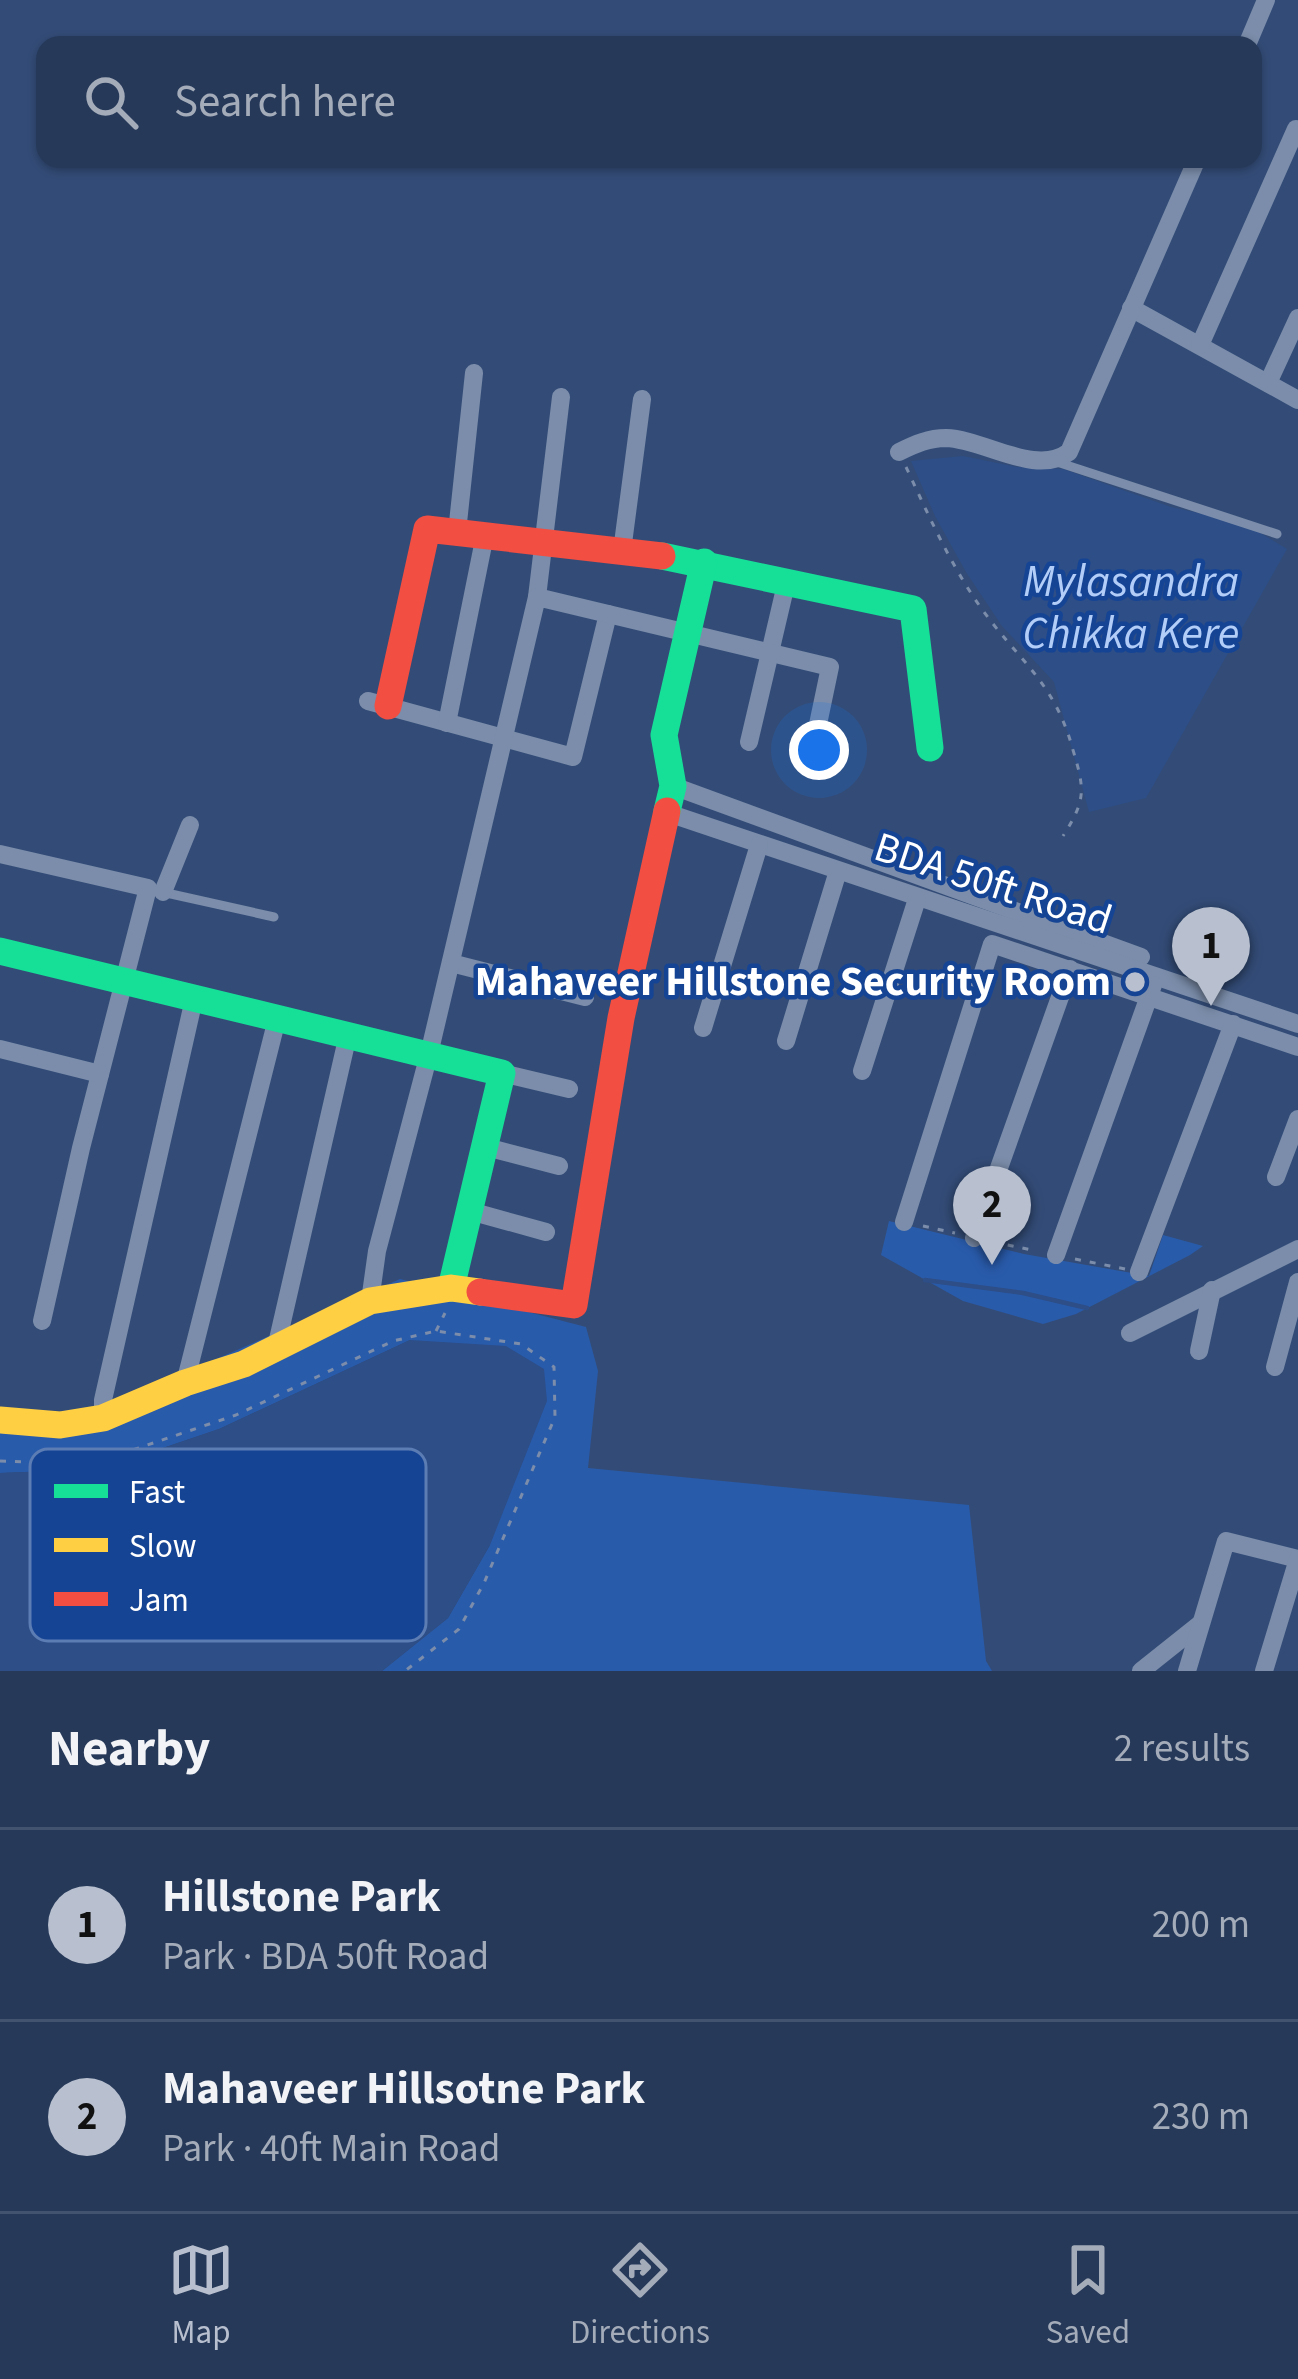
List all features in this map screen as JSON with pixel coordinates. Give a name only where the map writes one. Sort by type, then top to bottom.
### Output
[{"type":"street","points":[[1250,36],[1266,0]]},
{"type":"street","points":[[1200,345],[1296,129]]},
{"type":"street","points":[[899,452],[941,438],[1052,460],[1070,452],[1193,168]]},
{"type":"street","points":[[1131,308],[1298,400]]},
{"type":"street","points":[[1268,383],[1298,318]]},
{"type":"street","points":[[447,723],[471,534],[474,373]]},
{"type":"street","points":[[370,1301],[377,1251],[429,1054],[537,597],[562,397]]},
{"type":"street","points":[[622,551],[642,399]]},
{"type":"street","points":[[608,614],[573,757],[378,703],[427,529],[704,562],[914,609],[930,748]]},
{"type":"street","points":[[0,1420],[61,1425],[104,1418],[244,1364],[370,1301],[451,1288],[574,1305],[621,1018],[669,799],[664,735],[704,562]]},
{"type":"street","points":[[748,742],[787,580]]},
{"type":"street","points":[[537,597],[830,667],[817,729]]},
{"type":"street","name":"BDA 50ft Road","points":[[669,799],[759,844],[917,898],[1298,1012]]},
{"type":"street","name":"BDA 50ft Road","points":[[669,799],[1158,969],[1298,1024]]},
{"type":"street","points":[[42,1321],[123,982],[155,890],[190,825]]},
{"type":"street","points":[[703,1028],[759,844]]},
{"type":"street","points":[[0,854],[155,890]]},
{"type":"street","points":[[786,1041],[838,871]]},
{"type":"street","points":[[862,1071],[917,898]]},
{"type":"street","points":[[904,1222],[992,944],[1298,1047]]},
{"type":"street","points":[[0,951],[569,1089]]},
{"type":"street","points":[[451,963],[585,998]]},
{"type":"street","points":[[1056,1255],[1158,969]]},
{"type":"street","points":[[974,1238],[1070,970]]},
{"type":"street","points":[[104,1418],[104,1400],[194,998]]},
{"type":"street","points":[[185,1383],[277,1019]]},
{"type":"street","points":[[1139,1271],[1233,1024]]},
{"type":"street","points":[[275,1348],[348,1035]]},
{"type":"street","points":[[0,1049],[100,1074]]},
{"type":"street","points":[[451,1288],[502,1073]]},
{"type":"street","points":[[1276,1177],[1298,1119]]},
{"type":"street","points":[[486,1147],[559,1166]]},
{"type":"street","points":[[470,1211],[546,1232]]},
{"type":"street","points":[[1130,1333],[1298,1249]]},
{"type":"street","points":[[1275,1367],[1298,1282]]},
{"type":"street","points":[[1199,1351],[1212,1290]]},
{"type":"street","points":[[1186,1671],[1226,1541],[1298,1559],[1264,1671]]},
{"type":"street","points":[[1141,1671],[1200,1624]]},
{"type":"lane","points":[[1052,460],[1276,534]]},
{"type":"lane","points":[[155,890],[274,917]]},
{"type":"path","points":[[899,452],[980,607],[1051,691],[1064,715],[1084,792],[1080,809],[1063,836]]},
{"type":"path","points":[[904,1222],[1139,1271]]},
{"type":"path","points":[[135,1449],[236,1414],[393,1341],[436,1331],[521,1344],[554,1367],[555,1418],[484,1582],[459,1629],[405,1671]]},
{"type":"path","points":[[0,1461],[30,1462]]},
{"type":"shaded area","points":[[889,1221],[1024,1254],[1149,1276],[1163,1235],[1203,1246],[1190,1255],[1076,1314],[1043,1324],[963,1301],[881,1255]]},
{"type":"shaded area","points":[[400,1279],[586,1327],[598,1371],[588,1468],[969,1505],[986,1661],[992,1671],[382,1671],[419,1641],[426,1641],[426,1636],[448,1618],[490,1545],[410,1340],[219,1429],[160,1449],[30,1449],[30,1472],[0,1473],[0,1415],[90,1414]]},
{"type":"water","name":"Mylasandra Chikka Kere","points":[[963,456],[1017,467],[1063,469],[1171,507],[1244,523],[1287,549],[1146,798],[1089,812],[1054,682],[1002,626],[966,572],[911,461]]},
{"type":"water","points":[[410,1340],[506,1346],[544,1369],[547,1401],[490,1545],[448,1618],[426,1636],[426,1449],[160,1449],[219,1429]]},
{"type":"water","points":[[30,1472],[30,1641],[419,1641],[382,1671],[0,1671],[0,1473]]},
{"type":"waterway","points":[[925,1280],[1023,1293],[1087,1308]]},
{"type":"traffic: fast","points":[[662,556],[913,609],[930,748]]},
{"type":"traffic: fast","points":[[667,811],[673,786],[664,735],[704,562]]},
{"type":"traffic: fast","points":[[0,951],[502,1073],[451,1288]]},
{"type":"traffic: slow","points":[[0,1420],[60,1425],[103,1418],[244,1364],[370,1301],[451,1288],[480,1292]]},
{"type":"traffic: jam","points":[[388,706],[427,529],[662,556]]},
{"type":"traffic: jam","points":[[480,1292],[574,1305],[621,1018],[667,811]]},
{"type":"place","name":"Mahaveer Hillstone Security Room","points":[[1135,982]]},
{"type":"place","name":"Hillstone Park","points":[[1211,1006]]},
{"type":"place","name":"Mahaveer Hillsotne Park","points":[[992,1265]]}]
